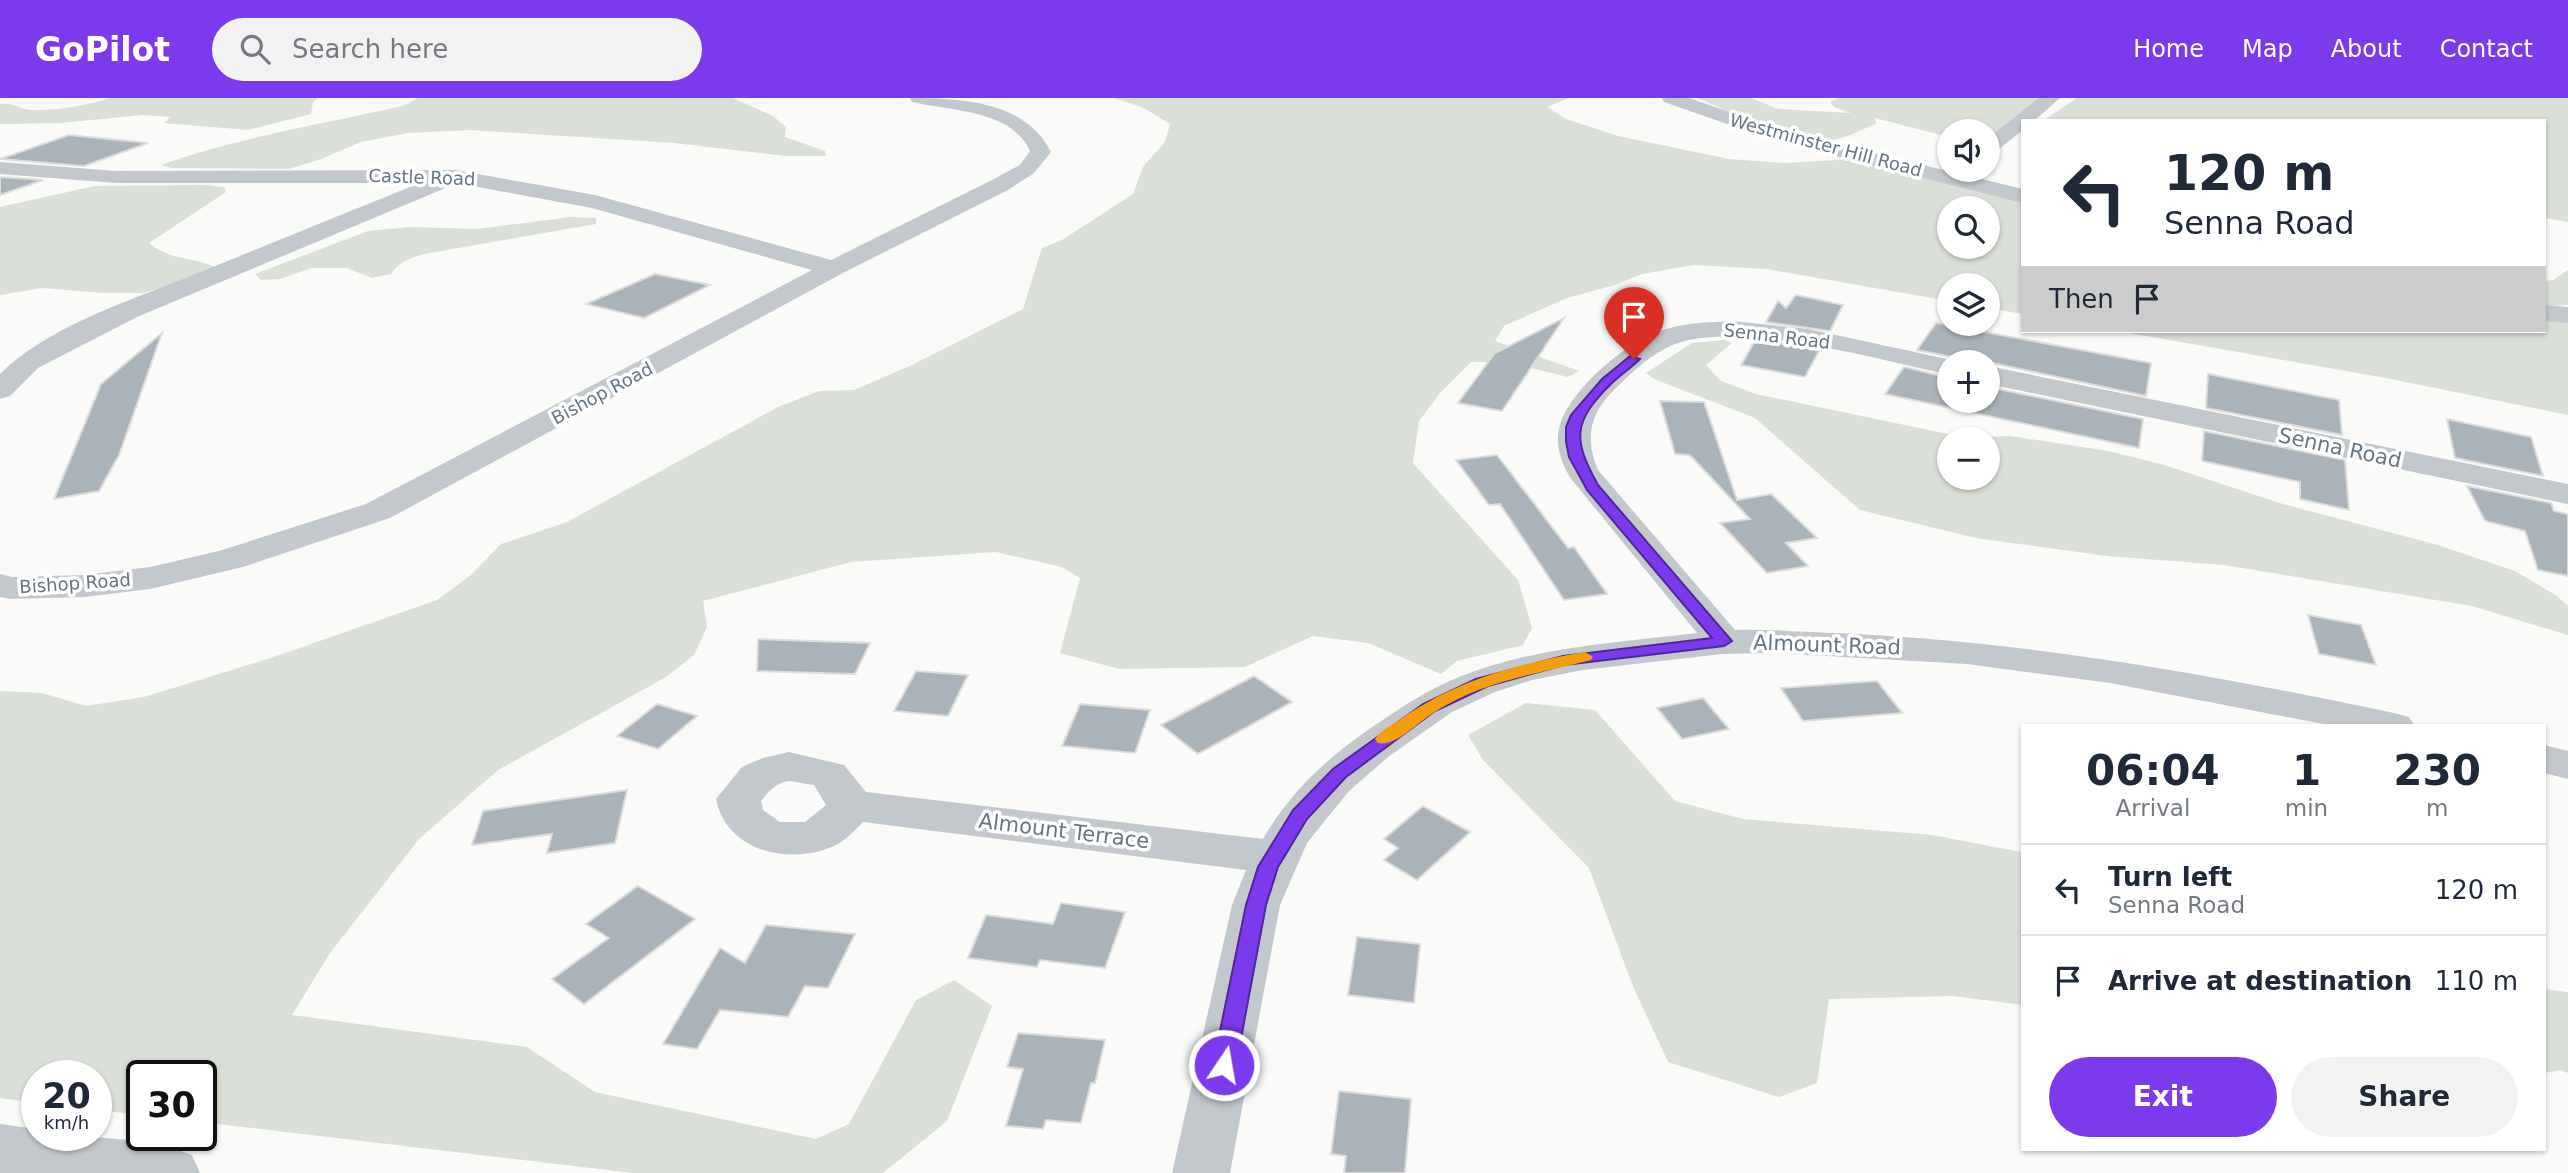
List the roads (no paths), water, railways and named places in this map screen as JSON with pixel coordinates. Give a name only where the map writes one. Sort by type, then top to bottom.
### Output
[{"type":"street","name":"Bishop Road","points":[[0,586],[84,586],[150,578],[230,559],[378,511],[834,268],[1000,185],[1027,169],[1041,152],[1038,142],[1026,130],[1005,118],[919,98]]},
{"type":"street","name":"Westminster Hill Road","points":[[1671,98],[1764,131],[1937,169]]},
{"type":"street","points":[[2025,119],[2051,98]]},
{"type":"street","points":[[2000,138],[2021,122]]},
{"type":"street","name":"Castle Road","points":[[0,168],[116,177],[455,176],[596,202],[834,268]]},
{"type":"street","points":[[0,390],[28,362],[117,316],[455,176]]},
{"type":"street","name":"Westminster Hill Road","points":[[1979,182],[2021,195]]},
{"type":"street","points":[[2546,313],[2568,315]]},
{"type":"street","name":"Senna Road","points":[[1724,641],[1583,473],[1572,442],[1573,427],[1586,404],[1613,375],[1655,344],[1699,330],[1733,329],[1795,337],[1937,364]]},
{"type":"street","name":"Senna Road","points":[[2000,377],[2568,494]]},
{"type":"street","name":"Almount Road","points":[[1201,1173],[1256,905],[1274,857],[1300,815],[1339,773],[1405,723],[1454,694],[1482,682],[1542,664],[1724,641],[1885,646],[2023,658],[2225,689],[2385,724]]},
{"type":"street","points":[[2546,760],[2568,765]]},
{"type":"street","name":"Almount Terrace","points":[[854,806],[1274,857]]},
{"type":"street","points":[[0,1149],[171,1173]]}]
